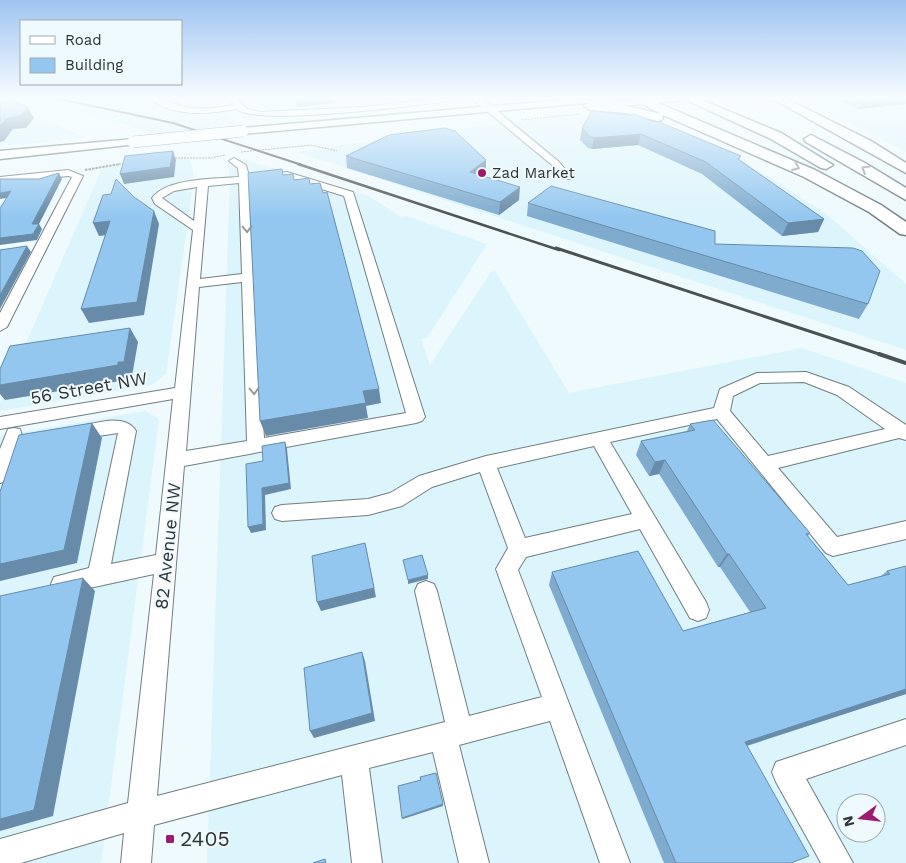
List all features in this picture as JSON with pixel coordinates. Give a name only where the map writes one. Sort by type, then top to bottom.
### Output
[{"type":"highway","points":[[723,138],[824,180],[878,210],[906,230]]},
{"type":"highway","points":[[778,138],[858,183],[906,218]]},
{"type":"highway","points":[[807,138],[860,166],[906,195]]},
{"type":"highway","points":[[854,138],[906,169]]},
{"type":"main road","points":[[0,155],[170,138]]},
{"type":"street","points":[[524,138],[555,163],[568,177]]},
{"type":"street","points":[[232,157],[242,167],[244,180],[256,446]]},
{"type":"street","points":[[0,180],[68,173],[78,176],[0,327]]},
{"type":"street","points":[[177,460],[416,417],[348,194],[287,175],[171,188],[162,191],[157,198],[163,205],[200,230]]},
{"type":"street","name":"82 Avenue NW","points":[[136,863],[195,284],[203,184]]},
{"type":"street","points":[[26,247],[43,245]]},
{"type":"street","points":[[195,284],[249,277]]},
{"type":"street","points":[[721,412],[726,393],[758,378],[806,377],[844,391],[904,432]]},
{"type":"street","name":"56 Street NW","points":[[0,424],[184,392]]},
{"type":"street","points":[[282,514],[368,507],[395,500],[426,481],[486,464],[721,412]]},
{"type":"street","points":[[721,412],[833,547],[906,530]]},
{"type":"street","points":[[0,476],[18,420]]},
{"type":"street","points":[[10,445],[111,427],[120,426],[127,431],[98,577]]},
{"type":"street","points":[[764,464],[904,432]]},
{"type":"street","points":[[599,438],[698,610]]},
{"type":"street","points":[[486,464],[519,549]]},
{"type":"street","points":[[615,863],[507,569],[519,549],[645,519]]},
{"type":"street","points":[[39,589],[167,562]]},
{"type":"street","points":[[426,591],[474,863]]},
{"type":"street","points":[[0,854],[141,814],[558,706]]},
{"type":"street","points":[[838,863],[786,772],[906,732]]},
{"type":"street","points":[[354,759],[367,863]]},
{"type":"path","points":[[240,152],[311,144],[337,151]]},
{"type":"path","points":[[169,158],[232,157]]},
{"type":"path","points":[[78,170],[129,163]]},
{"type":"shaded area","points":[[0,138],[84,138],[0,146]]},
{"type":"shaded area","points":[[390,138],[689,138],[728,154],[773,179],[826,214],[906,284],[906,350],[297,152]]},
{"type":"shaded area","points":[[879,138],[906,138],[906,152]]},
{"type":"shaded area","points":[[190,157],[194,177],[166,374],[151,385],[0,411],[0,403],[103,166]]},
{"type":"shaded area","points":[[235,157],[369,196],[401,217],[406,216],[487,244],[427,338],[421,339],[430,365],[491,272],[495,271],[569,393],[802,348],[906,383],[906,863],[207,863],[230,178],[227,159]]},
{"type":"shaded area","points":[[145,411],[159,419],[101,863],[0,863],[0,436]]},
{"type":"building","points":[[382,138],[463,138],[486,160],[470,172],[520,187],[500,202],[346,156]]},
{"type":"building","points":[[651,138],[698,138],[741,156],[738,159],[824,219],[788,223],[706,162]]},
{"type":"building","points":[[173,151],[170,167],[120,174],[125,156]]},
{"type":"building","points":[[282,169],[283,175],[293,174],[294,180],[309,178],[310,184],[320,183],[323,193],[327,192],[379,389],[363,391],[366,403],[260,421],[248,173]]},
{"type":"building","points":[[59,173],[32,224],[39,224],[33,234],[0,238],[0,208],[11,191],[0,193],[0,179],[39,179]]},
{"type":"building","points":[[116,179],[134,197],[154,211],[137,302],[81,309],[110,221],[93,223],[103,195],[111,194]]},
{"type":"building","points":[[551,186],[715,231],[715,244],[853,248],[862,251],[880,271],[868,304],[528,203]]},
{"type":"building","points":[[27,246],[0,295],[0,250]]},
{"type":"building","points":[[130,328],[124,362],[118,362],[118,365],[0,385],[0,369],[10,346]]},
{"type":"building","points":[[713,420],[810,533],[806,534],[848,585],[890,574],[887,571],[906,566],[906,689],[745,742],[809,856],[791,863],[676,863],[552,572],[638,551],[683,631],[766,608],[729,554],[727,554],[665,460],[655,462],[641,441],[695,430],[690,424]]},
{"type":"building","points":[[92,423],[64,550],[0,564],[0,492],[19,435]]},
{"type":"building","points":[[285,442],[289,483],[262,488],[263,524],[248,527],[246,464],[263,461],[262,446]]},
{"type":"building","points":[[365,543],[374,588],[317,602],[312,556]]},
{"type":"building","points":[[422,555],[428,575],[408,580],[403,560]]},
{"type":"building","points":[[83,578],[34,810],[0,819],[0,596]]},
{"type":"building","points":[[362,652],[372,713],[310,731],[304,668]]},
{"type":"building","points":[[436,773],[443,804],[402,818],[398,786],[421,780],[420,777]]},
{"type":"building","points":[[325,859],[326,863],[313,863]]},
{"type":"railway","points":[[220,138],[302,165]]},
{"type":"railway","points":[[298,164],[559,250]]},
{"type":"railway","points":[[556,248],[882,355]]},
{"type":"railway","points":[[882,355],[906,363]]},
{"type":"place","name":"Zad Market","points":[[482,173]]},
{"type":"place","name":"2405","points":[[170,839]]}]
